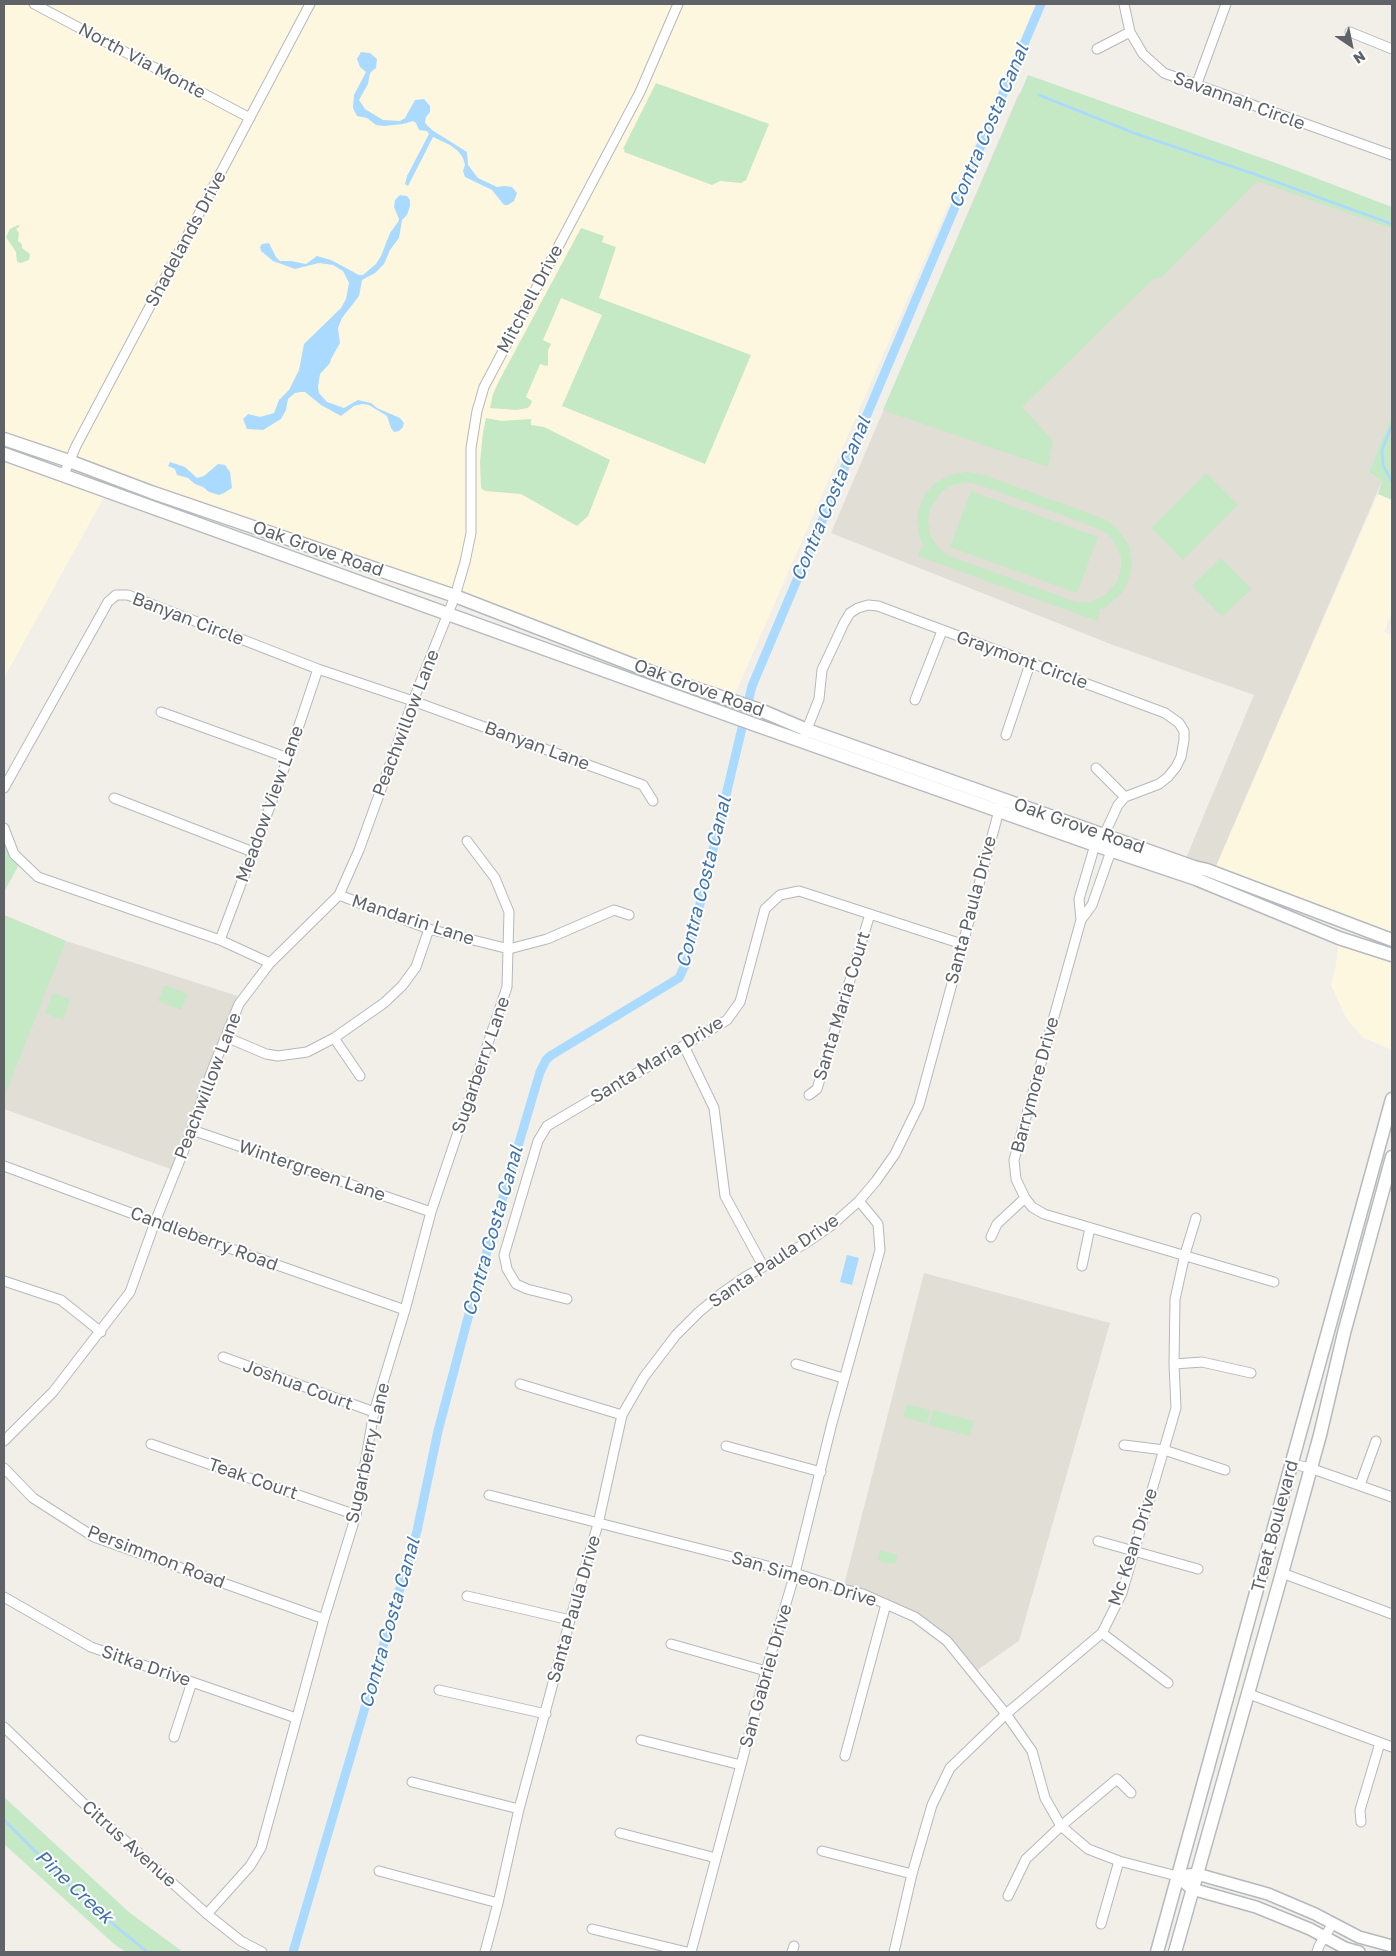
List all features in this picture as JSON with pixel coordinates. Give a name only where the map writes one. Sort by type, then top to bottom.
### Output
[{"type":"main road","name":"Oak Grove Road","points":[[4,439],[151,492],[454,596],[727,700],[755,708],[805,736]]},
{"type":"main road","name":"Oak Grove Road","points":[[4,454],[64,474],[753,724],[805,736],[1099,840],[1207,870],[1392,940]]},
{"type":"main road","points":[[678,697],[690,692],[722,703],[727,700]]},
{"type":"main road","name":"Oak Grove Road","points":[[1099,840],[1111,850],[1196,879],[1339,938],[1392,955]]},
{"type":"main road","name":"Treat Boulevard","points":[[1157,1952],[1392,1099]]},
{"type":"main road","name":"Treat Boulevard","points":[[1175,1952],[1249,1694],[1320,1435],[1344,1332],[1392,1157]]},
{"type":"street","name":"North Via Monte","points":[[34,4],[250,118]]},
{"type":"street","name":"Shadelands Drive","points":[[64,474],[69,461],[310,4]]},
{"type":"street","name":"Mitchell Drive","points":[[447,614],[454,596],[471,533],[471,448],[477,411],[484,387],[640,92],[678,4]]},
{"type":"street","name":"Savannah Circle","points":[[1124,4],[1130,32],[1143,54],[1164,73],[1392,155]]},
{"type":"street","points":[[1196,86],[1226,4]]},
{"type":"street","points":[[1097,49],[1130,32]]},
{"type":"street","points":[[1350,32],[1392,49]]},
{"type":"street","name":"Banyan Circle","points":[[4,788],[108,602],[116,595],[128,595],[318,669],[413,701]]},
{"type":"street","name":"Graymont Circle","points":[[805,736],[819,699],[822,670],[844,623],[850,613],[858,608],[868,605],[878,606],[1165,713],[1179,722],[1184,731],[1184,740],[1181,757],[1176,767],[1159,784],[1125,798]]},
{"type":"street","name":"Peachwillow Lane","points":[[4,1441],[53,1392],[130,1292],[155,1222],[192,1130],[211,1073],[239,1004],[270,963],[339,895],[359,850],[447,614]]},
{"type":"street","points":[[915,700],[942,631]]},
{"type":"street","points":[[1006,735],[1030,664]]},
{"type":"street","name":"Meadow View Lane","points":[[220,940],[288,758],[318,669]]},
{"type":"street","name":"Banyan Lane","points":[[413,701],[643,785],[653,801]]},
{"type":"street","points":[[161,712],[288,758]]},
{"type":"street","points":[[1096,768],[1125,798],[1118,805],[1099,840]]},
{"type":"street","points":[[114,798],[253,852]]},
{"type":"street","name":"Santa Paula Drive","points":[[485,1952],[519,1809],[598,1524],[622,1415],[644,1377],[676,1335],[722,1293],[763,1266],[821,1234],[859,1201],[895,1154],[919,1105],[1000,805]]},
{"type":"street","points":[[4,828],[14,854],[38,877],[220,940],[270,963]]},
{"type":"street","name":"Barrymore Drive","points":[[1081,920],[1079,899],[1099,840]]},
{"type":"street","name":"Sugarberry Lane","points":[[207,1914],[250,1866],[261,1848],[324,1619],[356,1515],[374,1412],[405,1310],[431,1212],[508,987],[508,912],[495,878],[467,841]]},
{"type":"street","name":"Barrymore Drive","points":[[1024,1198],[1016,1180],[1014,1160],[1081,920],[1092,905],[1111,850]]},
{"type":"street","name":"Santa Maria Drive","points":[[567,1299],[528,1290],[516,1284],[507,1269],[504,1255],[538,1141],[547,1126],[727,1020],[740,1002],[765,909],[780,895],[799,891],[962,944]]},
{"type":"street","name":"Mandarin Lane","points":[[339,895],[430,929],[509,949],[547,939],[614,910],[629,915]]},
{"type":"street","name":"Santa Maria Court","points":[[809,1095],[817,1089],[870,914]]},
{"type":"street","points":[[226,1037],[266,1054],[278,1056],[307,1052],[334,1038],[384,1003],[402,986],[416,966],[430,929]]},
{"type":"street","points":[[334,1038],[360,1076]]},
{"type":"street","points":[[684,1046],[714,1108],[725,1196],[763,1266]]},
{"type":"street","name":"Wintergreen Lane","points":[[192,1130],[431,1212]]},
{"type":"street","name":"Candleberry Road","points":[[4,1166],[155,1222],[405,1310]]},
{"type":"street","points":[[991,1237],[996,1224],[1024,1198],[1032,1207],[1044,1214],[1185,1254],[1274,1282]]},
{"type":"street","name":"San Gabriel Drive","points":[[689,1952],[766,1671],[796,1573],[844,1378],[880,1250],[878,1224],[859,1201]]},
{"type":"street","name":"Mc Kean Drive","points":[[894,1952],[912,1874],[932,1805],[950,1768],[1006,1714],[1102,1633],[1122,1593],[1176,1408],[1174,1364],[1175,1299],[1185,1254],[1196,1218]]},
{"type":"street","points":[[1082,1266],[1090,1228]]},
{"type":"street","points":[[4,1280],[61,1300],[101,1332]]},
{"type":"street","name":"Joshua Court","points":[[223,1357],[374,1412]]},
{"type":"street","points":[[1174,1364],[1202,1362],[1251,1374]]},
{"type":"street","points":[[796,1364],[844,1378]]},
{"type":"street","points":[[520,1384],[622,1415]]},
{"type":"street","points":[[1360,1485],[1376,1442]]},
{"type":"street","name":"Teak Court","points":[[151,1444],[356,1515]]},
{"type":"street","points":[[1124,1445],[1164,1450],[1225,1470]]},
{"type":"street","points":[[726,1446],[820,1472]]},
{"type":"street","points":[[1292,1464],[1310,1468],[1392,1497]]},
{"type":"street","name":"Persimmon Road","points":[[4,1468],[33,1498],[94,1537],[324,1619]]},
{"type":"street","name":"San Simeon Drive","points":[[489,1495],[796,1573],[843,1590],[862,1594],[916,1617],[947,1640],[1006,1714],[1032,1751],[1045,1798],[1061,1826],[1088,1849],[1119,1861],[1177,1876],[1197,1874],[1268,1894],[1333,1923],[1359,1937],[1392,1946]]},
{"type":"street","points":[[1098,1541],[1198,1569]]},
{"type":"street","points":[[1282,1573],[1392,1614]]},
{"type":"street","points":[[466,1596],[570,1620]]},
{"type":"street","name":"Sitka Drive","points":[[4,1597],[91,1647],[296,1718]]},
{"type":"street","points":[[845,1756],[886,1604]]},
{"type":"street","points":[[1102,1633],[1168,1683]]},
{"type":"street","points":[[671,1644],[766,1671]]},
{"type":"street","points":[[174,1737],[192,1682]]},
{"type":"street","points":[[439,1690],[546,1714]]},
{"type":"street","points":[[1249,1694],[1392,1747]]},
{"type":"street","name":"Citrus Avenue","points":[[4,1727],[81,1802],[207,1914],[241,1941],[262,1952]]},
{"type":"street","points":[[641,1740],[741,1765]]},
{"type":"street","points":[[1361,1822],[1360,1810],[1380,1743]]},
{"type":"street","points":[[1008,1896],[1026,1859],[1061,1826],[1118,1779],[1131,1792]]},
{"type":"street","points":[[412,1782],[519,1809]]},
{"type":"street","points":[[620,1833],[716,1858]]},
{"type":"street","points":[[822,1851],[912,1874]]},
{"type":"street","points":[[1101,1924],[1119,1861]]},
{"type":"street","points":[[378,1872],[498,1903]]},
{"type":"street","name":"San Simeon Drive","points":[[1177,1876],[1192,1890],[1256,1908],[1310,1929],[1325,1938],[1359,1952]]},
{"type":"street","points":[[1317,1952],[1333,1923]]},
{"type":"street","points":[[592,1929],[689,1952]]},
{"type":"shaded area","points":[[4,4],[1036,4],[732,701],[4,439]]},
{"type":"shaded area","points":[[1019,93],[1392,229],[1392,414],[1369,472],[1382,481],[1213,873],[1184,863],[1254,695],[1113,645],[831,533]]},
{"type":"shaded area","points":[[4,454],[110,491],[103,499],[4,678]]},
{"type":"shaded area","points":[[1378,494],[1392,500],[1392,612],[1384,632],[1392,635],[1392,940],[1213,873]]},
{"type":"shaded area","points":[[4,915],[66,941],[244,998],[176,1171],[4,1109]]},
{"type":"shaded area","points":[[1339,938],[1392,955],[1392,1050],[1364,1038],[1346,1018],[1331,985],[1336,965]]},
{"type":"shaded area","points":[[924,1273],[1110,1323],[1019,1641],[973,1673],[947,1641],[916,1617],[843,1589]]},
{"type":"green space","points":[[1028,75],[1284,166],[1392,207],[1392,229],[1257,181],[1162,277],[1152,280],[1022,407],[1053,441],[1048,467],[883,410]]},
{"type":"green space","points":[[656,83],[769,124],[746,180],[741,183],[720,181],[712,185],[624,152],[625,150],[623,149]]},
{"type":"green space","points":[[18,225],[20,226],[16,229],[19,233],[18,241],[22,244],[22,248],[30,254],[29,260],[21,263],[17,262],[16,252],[6,237],[10,229]]},
{"type":"green space","points":[[581,228],[604,236],[602,242],[616,247],[599,298],[751,355],[705,464],[562,406],[602,315],[561,298],[543,340],[551,344],[548,350],[548,365],[540,364],[526,397],[532,401],[531,404],[528,408],[516,410],[490,408],[493,394],[499,381]]},
{"type":"green space","points":[[1392,414],[1392,500],[1378,494],[1382,481],[1369,472]]},
{"type":"green space","points":[[486,418],[502,421],[531,419],[531,425],[544,427],[610,460],[588,516],[577,526],[521,494],[485,491],[481,488],[480,462]]},
{"type":"green space","points":[[967,472],[984,475],[1107,520],[1120,532],[1129,546],[1132,563],[1125,588],[1107,606],[1098,610],[1100,611],[1097,621],[918,556],[922,546],[924,547],[920,538],[917,521],[924,496],[935,483],[950,475]],"holes":[[[967,482],[980,485],[1102,530],[1112,538],[1121,557],[1121,570],[1116,583],[1102,597],[1089,602],[1076,602],[947,555],[937,546],[930,535],[928,521],[930,508],[942,491],[953,485]]]},
{"type":"green space","points":[[1206,473],[1238,505],[1183,560],[1151,528]]},
{"type":"green space","points":[[971,491],[1098,537],[1077,593],[950,547]]},
{"type":"green space","points":[[1221,558],[1251,589],[1222,617],[1192,586]]},
{"type":"green space","points":[[8,839],[21,861],[4,892],[4,840]]},
{"type":"green space","points":[[4,915],[66,941],[4,1097]]},
{"type":"green space","points":[[165,985],[188,994],[181,1010],[158,1001]]},
{"type":"green space","points":[[53,993],[70,999],[63,1020],[45,1013]]},
{"type":"green space","points":[[907,1404],[930,1410],[927,1424],[903,1417]]},
{"type":"green space","points":[[933,1410],[974,1421],[970,1436],[929,1425]]},
{"type":"green space","points":[[880,1550],[898,1555],[895,1564],[881,1562],[878,1559]]},
{"type":"green space","points":[[4,1797],[130,1913],[183,1952],[126,1952],[114,1944],[4,1844]]},
{"type":"water","points":[[361,52],[370,53],[377,59],[376,68],[370,73],[368,84],[359,100],[365,109],[383,120],[400,121],[405,118],[415,100],[424,99],[430,106],[430,112],[426,117],[425,123],[432,130],[467,152],[468,165],[478,178],[497,187],[512,187],[517,193],[514,201],[504,205],[492,190],[465,177],[463,171],[465,165],[458,151],[433,137],[408,186],[405,184],[407,176],[429,134],[427,131],[419,130],[413,121],[384,126],[376,125],[367,118],[357,116],[353,108],[354,95],[366,72],[360,67],[357,59]]},
{"type":"water","points":[[400,195],[407,196],[410,200],[410,206],[407,215],[402,220],[399,238],[390,250],[384,264],[375,273],[362,280],[359,296],[342,318],[338,328],[340,343],[330,363],[320,374],[318,387],[319,393],[327,402],[344,408],[358,400],[371,403],[377,408],[400,418],[404,423],[403,427],[399,431],[394,432],[387,416],[369,405],[354,406],[341,416],[321,405],[305,392],[301,392],[295,393],[288,399],[286,410],[281,419],[263,430],[247,429],[243,419],[248,414],[260,417],[274,413],[279,400],[289,390],[299,370],[304,344],[341,308],[346,299],[349,283],[343,271],[333,265],[319,263],[295,269],[273,261],[261,251],[260,247],[262,244],[269,243],[280,261],[306,264],[317,256],[331,260],[359,275],[363,275],[376,264],[390,233],[398,222],[399,219],[394,207],[395,200]]},
{"type":"water","points":[[170,462],[185,467],[197,478],[204,476],[218,464],[225,465],[230,472],[232,488],[219,495],[209,492],[188,478],[177,475],[175,469],[168,466]]},
{"type":"water","points":[[847,1255],[859,1258],[852,1285],[840,1282]]},
{"type":"waterway","name":"Contra Costa Canal","points":[[293,1952],[417,1531],[438,1431],[474,1295],[540,1072],[550,1056],[679,978],[686,963],[752,686],[1041,4]]},
{"type":"waterway","points":[[1039,95],[1134,133],[1392,224]]},
{"type":"waterway","points":[[1392,425],[1382,450],[1383,465],[1392,482]]},
{"type":"waterway","name":"Pine Creek","points":[[4,1820],[83,1899],[147,1952]]}]
